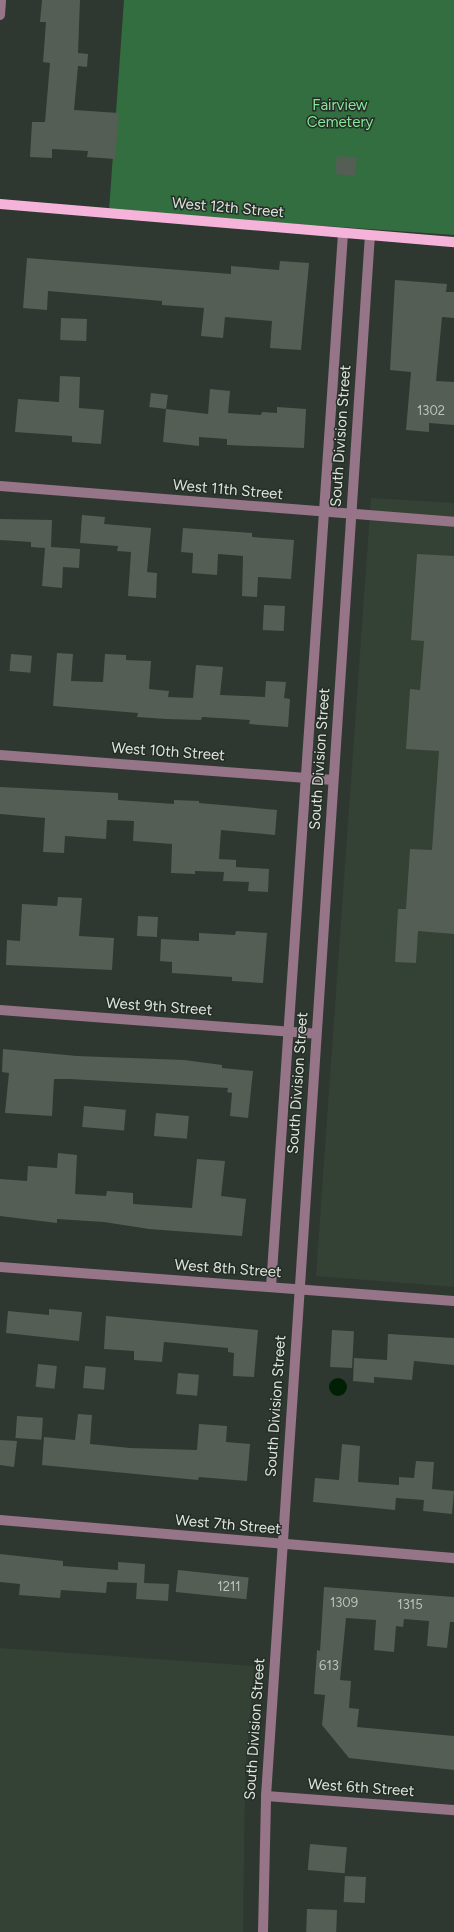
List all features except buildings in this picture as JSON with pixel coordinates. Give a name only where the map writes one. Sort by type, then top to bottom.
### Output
[{"type":"main road","name":"West 12th Street","points":[[0,204],[343,234],[454,242]]},
{"type":"street","points":[[0,15],[1,0]]},
{"type":"street","name":"South Division Street","points":[[271,1287],[343,234]]},
{"type":"street","name":"South Division Street","points":[[264,1932],[266,1796],[370,236]]},
{"type":"street","name":"West 11th Street","points":[[0,486],[324,513],[454,522]]},
{"type":"street","name":"West 10th Street","points":[[0,755],[333,780]]},
{"type":"street","name":"West 9th Street","points":[[0,1010],[316,1034]]},
{"type":"street","name":"West 8th Street","points":[[0,1267],[454,1301]]},
{"type":"street","name":"West 7th Street","points":[[0,1520],[454,1558]]},
{"type":"street","name":"West 6th Street","points":[[266,1796],[454,1810]]},
{"type":"shaded area","points":[[371,498],[454,503],[454,1287],[316,1276]]},
{"type":"shaded area","points":[[334,1378],[342,1378],[347,1383],[345,1394],[342,1396],[334,1396],[329,1391],[329,1383]]},
{"type":"shaded area","points":[[0,1648],[254,1666],[245,1776],[243,1932],[0,1932]]},
{"type":"green space","name":"Fairview Cemetery","points":[[124,0],[454,0],[454,235],[109,211]]}]
